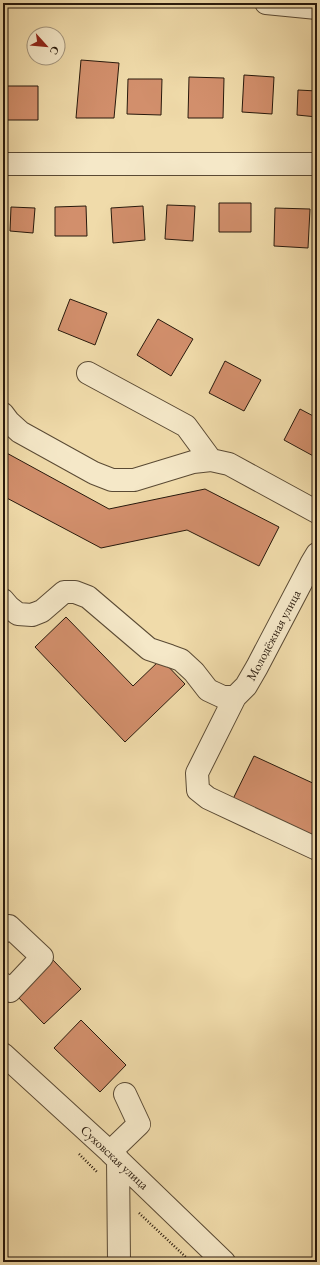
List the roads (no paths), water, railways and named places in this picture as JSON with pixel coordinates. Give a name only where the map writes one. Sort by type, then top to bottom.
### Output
[{"type":"street","points":[[266,3],[317,8]]},
{"type":"street","points":[[3,164],[317,164]]},
{"type":"street","points":[[88,373],[186,426],[211,460]]},
{"type":"street","points":[[3,414],[20,432],[94,473],[112,480],[134,480],[193,462],[211,460],[229,464],[317,512]]},
{"type":"street","name":"Молодёжная улица","points":[[317,554],[310,564],[257,667],[246,686],[235,697],[197,773],[198,790],[208,798],[317,849]]},
{"type":"street","points":[[3,600],[18,614],[32,615],[42,611],[64,592],[75,592],[88,597],[149,649],[181,660],[194,672],[208,690],[223,697],[235,697]]},
{"type":"street","points":[[3,932],[9,926],[42,957],[10,991],[3,984]]},
{"type":"street","name":"Суховская улица","points":[[3,1054],[114,1156],[224,1262]]},
{"type":"street","points":[[119,1262],[114,1156],[139,1124],[125,1094]]}]
